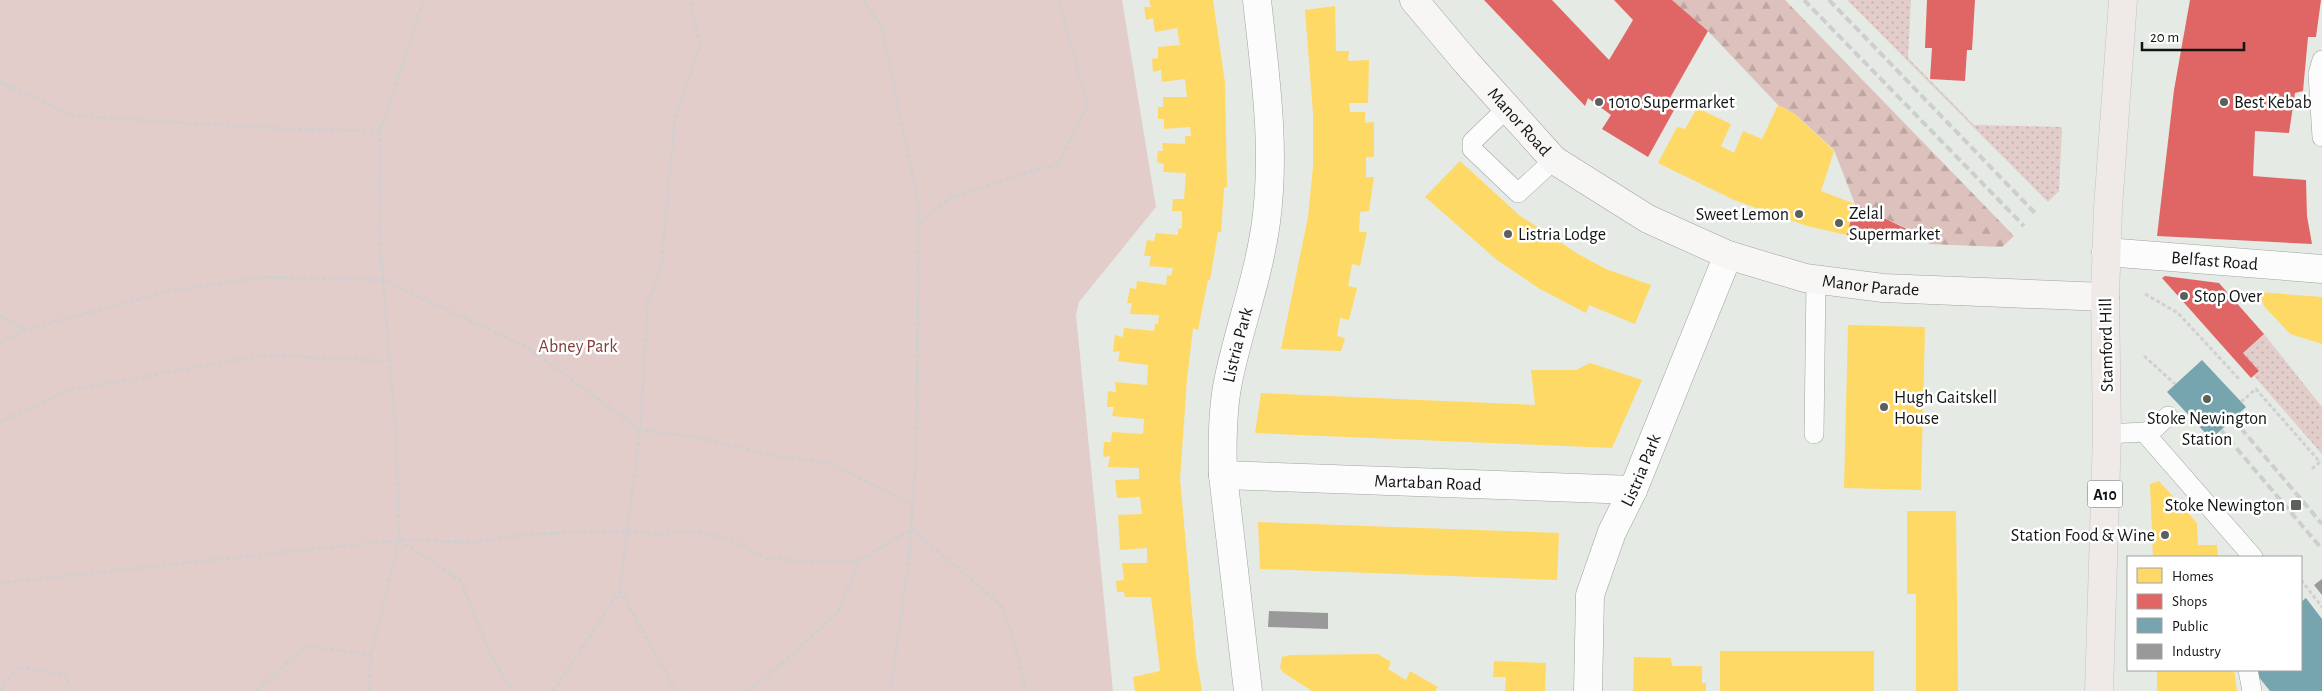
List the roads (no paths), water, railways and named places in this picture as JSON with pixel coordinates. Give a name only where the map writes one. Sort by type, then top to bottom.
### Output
[{"type":"highway","name":"Stamford Hill","points":[[2099,691],[2107,434],[2106,252],[2123,0]]},
{"type":"main road","name":"Manor Road","points":[[1414,0],[1554,160],[1648,219]]},
{"type":"main road","name":"Manor Parade","points":[[1648,219],[1728,255],[1816,280],[1883,288],[2105,297]]},
{"type":"street","name":"Listria Park","points":[[1248,691],[1223,475],[1222,449],[1228,379],[1260,255],[1266,221],[1271,162],[1268,94],[1257,0]]},
{"type":"street","name":"Belfast Road","points":[[2106,252],[2322,269]]},
{"type":"street","name":"Listria Park","points":[[1588,691],[1590,595],[1612,532],[1634,490],[1728,255]]},
{"type":"street","name":"Martaban Road","points":[[1223,475],[1634,490]]},
{"type":"lane","points":[[2322,60],[2318,74],[2322,137]]},
{"type":"lane","points":[[1507,108],[1472,142],[1472,149],[1518,193],[1554,160]]},
{"type":"lane","points":[[1814,434],[1816,280]]},
{"type":"lane","points":[[2107,434],[2144,432],[2154,429],[2168,416]]},
{"type":"lane","points":[[2144,432],[2252,556]]},
{"type":"lane","points":[[2233,536],[2235,556]]},
{"type":"lane","points":[[2248,671],[2252,691]]},
{"type":"railway","points":[[1804,0],[2024,226]]},
{"type":"railway","points":[[1829,0],[2036,214]]},
{"type":"railway","points":[[2233,419],[2322,524]]},
{"type":"railway","points":[[2221,430],[2322,549]]},
{"type":"place","name":"1010 Supermarket","points":[[1599,102]]},
{"type":"place","name":"Best Kebab","points":[[2224,102]]},
{"type":"place","name":"Sweet Lemon","points":[[1799,214]]},
{"type":"place","name":"Zelal Supermarket","points":[[1839,223]]},
{"type":"place","name":"Listria Lodge","points":[[1508,234]]},
{"type":"place","name":"Stop Over","points":[[2184,296]]},
{"type":"place","name":"Stoke Newington Station","points":[[2207,399]]},
{"type":"place","name":"Hugh Gaitskell House","points":[[1884,407]]},
{"type":"place","name":"Stoke Newington","points":[[2296,505]]},
{"type":"place","name":"Station Food & Wine","points":[[2165,535]]},
{"type":"park label","name":"Abney Park","points":[[578,346]]}]
